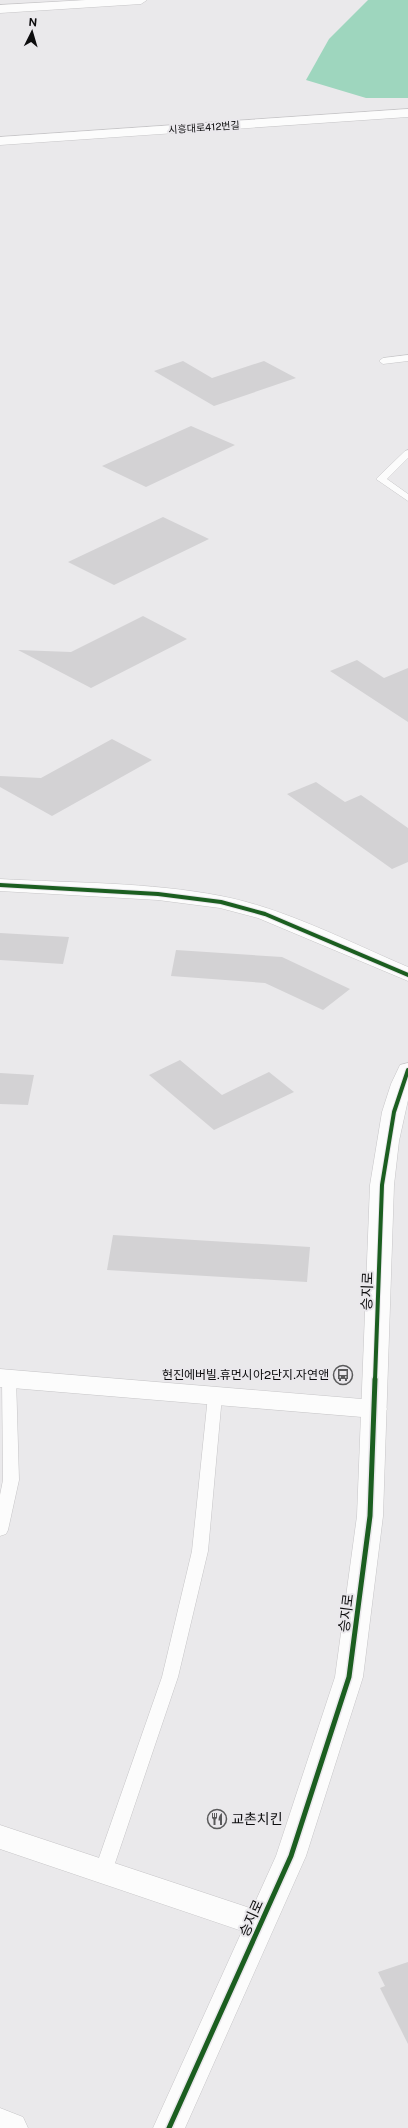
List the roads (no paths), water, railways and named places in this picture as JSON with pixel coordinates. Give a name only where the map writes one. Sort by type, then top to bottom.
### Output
[{"type":"street","points":[[0,9],[71,2],[141,0]]},
{"type":"street","name":"시흥대로412번길","points":[[0,141],[408,113]]},
{"type":"street","points":[[0,885],[158,894],[222,902],[265,914],[408,975]]},
{"type":"street","name":"승지로","points":[[169,2128],[291,1856],[349,1677],[370,1516],[382,1185],[390,1127],[399,1089],[408,1070]]},
{"type":"street","points":[[5,1378],[374,1409]]},
{"type":"street","points":[[0,1837],[260,1924]]},
{"type":"street","points":[[0,2123],[12,2128]]},
{"type":"lane","points":[[382,361],[408,358]]},
{"type":"lane","points":[[408,453],[381,479],[408,498]]},
{"type":"lane","points":[[0,1530],[11,1480],[5,1378]]},
{"type":"lane","points":[[103,1872],[170,1677],[200,1551],[215,1396]]},
{"type":"place","name":"현진에버빌.휴먼시아2단지.자연앤","points":[[343,1375]]},
{"type":"place","name":"교촌치킨","points":[[217,1819]]}]
